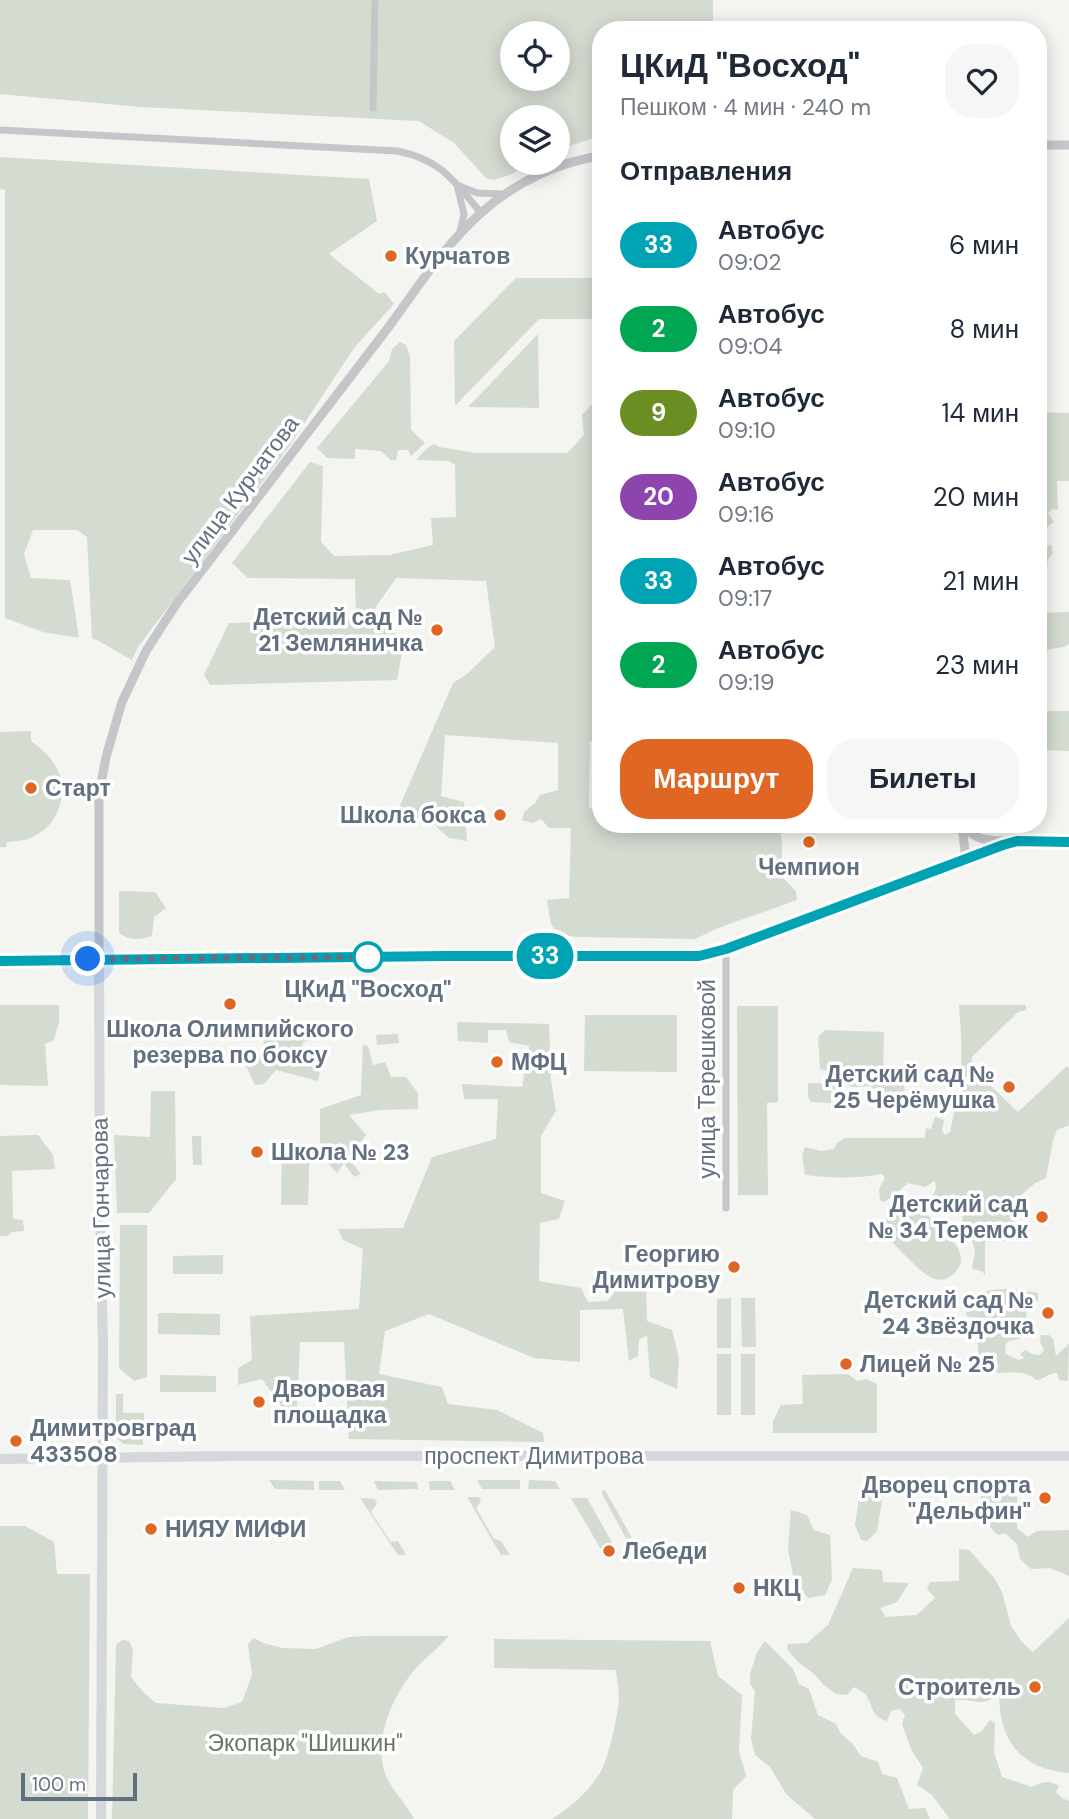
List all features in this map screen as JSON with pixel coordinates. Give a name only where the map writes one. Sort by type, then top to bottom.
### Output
[{"type":"main road","points":[[99,959],[699,956],[726,949],[1017,841],[1069,842]]},
{"type":"main road","name":"улица Гончарова","points":[[99,959],[103,1340],[101,1819]]},
{"type":"main road","name":"проспект Димитрова","points":[[0,1459],[284,1456],[1069,1456]]},
{"type":"street","points":[[373,108],[374,0]]},
{"type":"street","points":[[0,130],[397,151],[437,165],[450,176],[481,213]]},
{"type":"street","points":[[1047,145],[1069,145]]},
{"type":"street","name":"улица Курчатова","points":[[99,959],[99,794],[113,729],[122,702],[146,651],[177,603],[391,324],[433,265],[459,235],[504,194],[533,177],[580,159],[592,157]]},
{"type":"street","points":[[457,185],[485,194],[504,194]]},
{"type":"street","points":[[457,185],[464,214],[459,235]]},
{"type":"street","points":[[964,833],[966,859]]},
{"type":"street","points":[[970,833],[979,839],[1017,841]]},
{"type":"street","name":"улица Терешковой","points":[[726,949],[726,1208]]},
{"type":"street","points":[[0,961],[99,959]]},
{"type":"green space","points":[[0,0],[713,0],[713,21],[592,21],[592,138],[570,146],[570,105],[500,105],[500,175],[509,175],[494,180],[486,178],[454,143],[419,121],[141,107],[0,94]]},
{"type":"green space","points":[[0,157],[369,179],[377,221],[329,254],[379,294],[385,292],[394,304],[354,348],[288,448],[138,647],[132,660],[92,639],[87,537],[77,530],[33,530],[24,554],[31,578],[70,580],[79,638],[43,632],[5,618],[5,190],[0,189]]},
{"type":"green space","points":[[516,278],[592,278],[592,319],[539,319],[455,406],[454,341]]},
{"type":"green space","points":[[538,334],[539,408],[468,407]]},
{"type":"green space","points":[[400,342],[406,345],[410,357],[411,430],[425,443],[411,456],[408,450],[398,450],[396,460],[391,460],[381,451],[355,449],[355,459],[327,458],[317,448],[389,361],[392,349]]},
{"type":"green space","points":[[592,404],[592,741],[589,807],[592,809],[592,833],[781,833],[783,878],[796,891],[797,900],[695,939],[576,937],[555,930],[552,926],[547,900],[569,898],[571,828],[549,828],[541,819],[533,823],[522,820],[524,812],[540,795],[558,790],[558,743],[445,735],[441,796],[464,802],[467,841],[449,838],[428,819],[395,817],[453,683],[466,675],[495,647],[486,581],[396,578],[373,611],[405,643],[397,680],[210,685],[204,675],[229,623],[356,619],[355,579],[248,578],[232,563],[310,462],[323,466],[321,542],[334,556],[389,555],[433,545],[431,518],[456,517],[455,465],[449,461],[416,460],[426,449],[434,444],[476,453],[567,453],[584,435],[582,415]]},
{"type":"green space","points":[[1047,412],[1069,413],[1069,481],[1057,481],[1058,510],[1053,509],[1048,513],[1054,522],[1047,527]]},
{"type":"green space","points":[[1051,544],[1053,554],[1048,559],[1047,569],[1047,546]]},
{"type":"green space","points":[[1069,612],[1069,644],[1064,647],[1047,650],[1047,613]]},
{"type":"green space","points":[[1047,711],[1069,711],[1069,751],[1047,750]]},
{"type":"green space","name":"Старт","points":[[31,731],[31,741],[50,758],[59,774],[62,785],[60,805],[56,815],[43,830],[28,839],[7,842],[6,847],[0,847],[0,732]]},
{"type":"green space","points":[[119,891],[155,892],[166,908],[154,917],[152,936],[135,939],[119,933]]},
{"type":"green space","points":[[0,1005],[59,1005],[59,1022],[54,1040],[45,1044],[48,1086],[0,1085]]},
{"type":"green space","points":[[959,1005],[1026,1005],[1026,1010],[1018,1012],[972,1057],[971,1067],[1018,1112],[1067,1066],[1069,1069],[1069,1125],[1057,1130],[1046,1178],[1022,1194],[1008,1241],[985,1242],[985,1275],[982,1271],[972,1269],[975,1251],[962,1221],[964,1209],[958,1197],[952,1194],[942,1201],[936,1201],[933,1197],[935,1181],[925,1187],[908,1183],[884,1202],[880,1200],[879,1189],[885,1178],[882,1174],[844,1178],[805,1175],[802,1155],[805,1147],[821,1151],[834,1149],[837,1143],[845,1138],[925,1138],[926,1128],[931,1129],[935,1117],[944,1120],[942,1131],[945,1135],[950,1132],[955,1109],[962,1102]]},
{"type":"green space","points":[[737,1006],[778,1006],[778,1102],[767,1103],[768,1195],[738,1195]]},
{"type":"green space","points":[[585,1015],[677,1015],[677,1072],[584,1071]]},
{"type":"green space","points":[[262,1022],[322,1024],[322,1038],[303,1042],[300,1062],[320,1070],[318,1081],[276,1070],[264,1084],[255,1085],[245,1064],[264,1052]]},
{"type":"green space","points":[[457,1022],[549,1024],[551,1079],[556,1111],[541,1136],[541,1193],[565,1201],[559,1219],[540,1223],[539,1281],[581,1288],[588,1302],[608,1301],[620,1284],[646,1284],[647,1321],[672,1330],[679,1358],[677,1389],[650,1377],[647,1336],[639,1339],[638,1356],[629,1361],[623,1309],[580,1310],[580,1362],[534,1358],[429,1314],[385,1331],[379,1374],[442,1387],[448,1404],[497,1410],[543,1433],[544,1442],[349,1439],[344,1342],[300,1342],[297,1407],[282,1407],[262,1379],[238,1385],[238,1368],[252,1360],[250,1316],[359,1309],[363,1249],[343,1240],[338,1229],[403,1228],[432,1157],[496,1139],[498,1099],[464,1099],[462,1084],[522,1087],[529,1046],[509,1042],[506,1030],[488,1030],[488,1043],[458,1041]]},
{"type":"green space","points":[[825,1030],[884,1032],[883,1074],[904,1083],[905,1097],[875,1099],[871,1086],[847,1085],[841,1091],[833,1089],[827,1071],[820,1069],[818,1037]]},
{"type":"green space","points":[[398,1034],[399,1043],[377,1045],[376,1035]]},
{"type":"green space","points":[[363,1045],[368,1046],[373,1065],[385,1062],[391,1077],[406,1077],[418,1093],[418,1109],[380,1110],[349,1115],[366,1135],[349,1159],[361,1174],[354,1177],[344,1163],[337,1173],[320,1155],[320,1109],[361,1095]]},
{"type":"green space","points":[[808,1083],[831,1084],[831,1103],[811,1102],[808,1097]]},
{"type":"green space","points":[[151,1091],[175,1091],[176,1179],[149,1213],[117,1213],[114,1135],[150,1137]]},
{"type":"green space","points":[[38,1135],[53,1155],[55,1169],[12,1171],[13,1219],[23,1220],[24,1231],[0,1236],[0,1136]]},
{"type":"green space","points":[[192,1136],[201,1136],[202,1165],[193,1165]]},
{"type":"green space","points":[[282,1143],[310,1144],[308,1205],[281,1205]]},
{"type":"green space","points":[[905,1203],[924,1212],[959,1250],[961,1263],[951,1276],[939,1280],[928,1276],[889,1237],[886,1218],[896,1207]]},
{"type":"green space","points":[[120,1225],[147,1225],[147,1377],[134,1381],[119,1368]]},
{"type":"green space","points":[[223,1255],[223,1274],[173,1274],[173,1256]]},
{"type":"green space","points":[[1010,1289],[1038,1293],[1038,1301],[1025,1304],[1027,1320],[1024,1336],[1005,1345],[1006,1354],[1019,1360],[1024,1358],[1020,1354],[1025,1350],[1040,1355],[1044,1350],[1040,1342],[1041,1335],[1049,1335],[1053,1339],[1056,1356],[1069,1344],[1068,1381],[1059,1380],[1057,1373],[1036,1380],[1017,1373],[989,1371],[983,1366],[979,1356],[978,1339],[968,1333],[969,1326],[976,1329],[982,1327],[989,1317],[976,1319],[967,1316],[969,1299],[989,1291]]},
{"type":"green space","points":[[731,1298],[731,1348],[717,1348],[717,1299]]},
{"type":"green space","points":[[741,1298],[755,1298],[756,1347],[742,1347]]},
{"type":"green space","points":[[158,1313],[220,1314],[220,1335],[158,1334]]},
{"type":"green space","points":[[717,1354],[731,1354],[731,1415],[717,1415]]},
{"type":"green space","points":[[741,1354],[755,1354],[755,1415],[741,1415]]},
{"type":"green space","points":[[848,1374],[857,1381],[866,1379],[877,1384],[877,1433],[773,1433],[773,1421],[781,1405],[803,1404],[802,1375]]},
{"type":"green space","points":[[160,1375],[216,1376],[216,1392],[160,1392]]},
{"type":"green space","points":[[116,1394],[123,1394],[123,1413],[144,1413],[143,1445],[123,1444],[116,1437]]},
{"type":"green space","points":[[995,1479],[1017,1480],[1017,1528],[1028,1537],[1037,1531],[1069,1530],[1069,1576],[1050,1568],[1031,1569],[1020,1559],[1017,1544],[1005,1533],[998,1535],[990,1527],[991,1517],[980,1508],[980,1498]]},
{"type":"green space","points":[[269,1480],[314,1481],[314,1490],[275,1489]]},
{"type":"green space","points":[[477,1480],[520,1480],[520,1489],[482,1489]]},
{"type":"green space","points":[[529,1480],[555,1481],[560,1489],[528,1489]]},
{"type":"green space","points":[[319,1481],[340,1481],[345,1490],[319,1490]]},
{"type":"green space","points":[[374,1481],[417,1482],[418,1489],[378,1490]]},
{"type":"green space","points":[[429,1481],[450,1481],[455,1490],[430,1490]]},
{"type":"green space","points":[[869,1489],[878,1492],[882,1501],[877,1531],[867,1541],[861,1540],[855,1525],[859,1498]]},
{"type":"green space","points":[[605,1490],[632,1538],[627,1540],[601,1492]]},
{"type":"green space","points":[[467,1497],[479,1497],[481,1501],[476,1508],[494,1539],[501,1541],[510,1555],[501,1555]]},
{"type":"green space","points":[[360,1498],[375,1499],[377,1504],[371,1512],[391,1542],[398,1541],[406,1555],[398,1555]]},
{"type":"green space","points":[[571,1498],[587,1498],[614,1546],[602,1551]]},
{"type":"green space","points":[[791,1510],[807,1515],[814,1530],[830,1535],[832,1580],[825,1595],[808,1598],[794,1581],[788,1549]]},
{"type":"green space","points":[[0,1526],[25,1526],[54,1542],[57,1574],[90,1574],[88,1819],[0,1819]]},
{"type":"green space","points":[[959,1549],[969,1550],[995,1579],[1002,1592],[1011,1626],[1033,1652],[1069,1618],[1069,1773],[1038,1765],[1016,1750],[1003,1726],[999,1694],[982,1702],[955,1700],[955,1714],[974,1735],[982,1731],[990,1720],[995,1723],[994,1752],[1002,1777],[1032,1787],[1046,1782],[1059,1786],[1056,1792],[1069,1801],[1069,1819],[950,1819],[932,1795],[917,1785],[923,1768],[911,1749],[902,1724],[905,1715],[900,1709],[891,1711],[887,1721],[881,1719],[863,1692],[854,1687],[847,1695],[836,1694],[787,1649],[788,1644],[807,1643],[828,1625],[853,1568],[882,1570],[883,1582],[909,1583],[897,1602],[880,1608],[886,1617],[917,1615],[935,1598],[927,1589],[930,1582],[959,1581]]},
{"type":"green space","name":"Экопарк \"Шишкин\"","points":[[449,1636],[421,1663],[403,1686],[395,1699],[384,1730],[382,1759],[385,1773],[414,1819],[112,1819],[116,1645],[122,1640],[129,1641],[133,1651],[131,1677],[156,1703],[224,1708],[242,1702],[252,1675],[248,1644],[254,1638],[282,1648],[316,1649],[349,1637]]},
{"type":"green space","points":[[494,1639],[710,1641],[718,1676],[742,1695],[739,1751],[746,1776],[733,1790],[732,1819],[552,1819],[585,1793],[600,1773],[607,1757],[618,1705],[616,1670],[494,1668]]},
{"type":"green space","points":[[765,1641],[793,1669],[799,1684],[809,1689],[818,1715],[836,1724],[841,1734],[861,1756],[878,1762],[882,1774],[897,1778],[909,1809],[925,1808],[930,1819],[815,1819],[787,1795],[770,1767],[755,1755],[751,1739],[755,1691],[750,1684],[750,1674],[757,1652]]},
{"type":"bus line","name":"33","points":[[0,961],[699,956],[726,949],[1003,845],[1017,841],[1069,842]]},
{"type":"place","name":"Курчатов","points":[[391,256]]},
{"type":"place","name":"Детский сад № 21 Земляничка","points":[[437,630]]},
{"type":"place","name":"Старт","points":[[31,788]]},
{"type":"place","name":"Школа бокса","points":[[500,815]]},
{"type":"place","name":"Чемпион","points":[[809,842]]},
{"type":"place","name":"ЦКиД \"Восход\"","points":[[368,957]]},
{"type":"place","name":"Школа Олимпийского резерва по боксу","points":[[230,1004]]},
{"type":"place","name":"МФЦ","points":[[497,1062]]},
{"type":"place","name":"Детский сад № 25 Черёмушка","points":[[1009,1087]]},
{"type":"place","name":"Школа № 23","points":[[257,1152]]},
{"type":"place","name":"Детский сад № 34 Теремок","points":[[1042,1217]]},
{"type":"place","name":"Георгию Димитрову","points":[[734,1267]]},
{"type":"place","name":"Детский сад № 24 Звёздочка","points":[[1048,1313]]},
{"type":"place","name":"Лицей № 25","points":[[846,1364]]},
{"type":"place","name":"Дворовая площадка","points":[[259,1402]]},
{"type":"place","name":"Димитровград 433508","points":[[16,1441]]},
{"type":"place","name":"Дворец спорта \"Дельфин\"","points":[[1045,1498]]},
{"type":"place","name":"НИЯУ МИФИ","points":[[151,1529]]},
{"type":"place","name":"Лебеди","points":[[609,1551]]},
{"type":"place","name":"НКЦ","points":[[739,1588]]},
{"type":"place","name":"Строитель","points":[[1035,1687]]},
{"type":"route","points":[[88,959],[368,957]]}]
